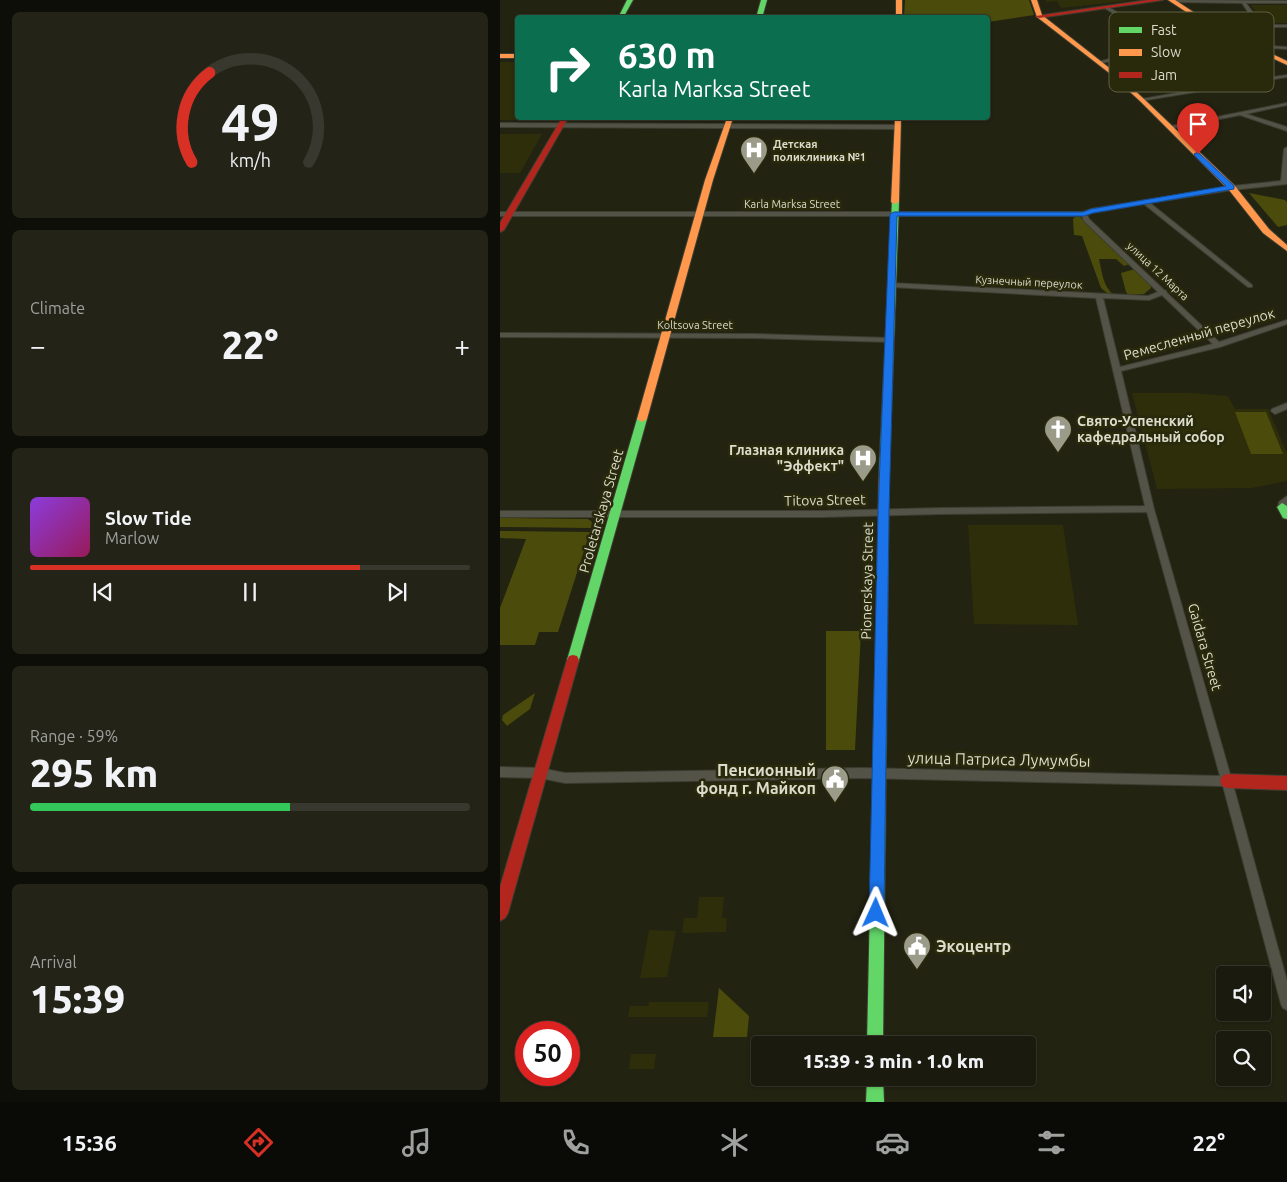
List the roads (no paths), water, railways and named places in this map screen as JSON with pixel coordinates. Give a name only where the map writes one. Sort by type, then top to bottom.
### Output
[{"type":"main road","points":[[622,15],[630,0]]},
{"type":"main road","points":[[760,15],[764,0]]},
{"type":"main road","points":[[899,0],[900,15]]},
{"type":"main road","points":[[1034,0],[1038,16],[1109,71]]},
{"type":"main road","points":[[1038,16],[1160,0]]},
{"type":"main road","points":[[1172,1],[1189,12]]},
{"type":"main road","points":[[500,56],[515,56]]},
{"type":"main road","points":[[1274,57],[1287,63]]},
{"type":"main road","points":[[1133,92],[1232,188],[1266,231],[1287,249]]},
{"type":"main road","points":[[500,230],[504,214],[563,121]]},
{"type":"main road","name":"Proletarskaya Street","points":[[500,913],[728,122]]},
{"type":"main road","name":"Pionerskaya Street","points":[[875,1036],[883,512],[897,122]]},
{"type":"main road","name":"улица Патриса Лумумбы","points":[[1227,781],[1287,783]]},
{"type":"main road","points":[[875,1086],[875,1102]]},
{"type":"street","points":[[1172,1],[1287,2]]},
{"type":"street","points":[[1243,1],[1250,12]]},
{"type":"street","points":[[1107,8],[1114,12]]},
{"type":"street","points":[[1274,26],[1287,26]]},
{"type":"street","points":[[1274,47],[1287,48]]},
{"type":"street","points":[[1100,63],[1109,61]]},
{"type":"street","points":[[1274,78],[1287,76]]},
{"type":"street","points":[[1142,100],[1187,92]]},
{"type":"street","points":[[1169,127],[1287,104]]},
{"type":"street","points":[[1242,114],[1287,129]]},
{"type":"street","points":[[500,125],[563,121],[897,122]]},
{"type":"street","points":[[1084,214],[1091,211],[1232,188],[1286,182],[1287,149]]},
{"type":"street","points":[[1146,202],[1250,286]]},
{"type":"street","name":"Karla Marksa Street","points":[[504,214],[1084,214]]},
{"type":"street","name":"улица 12 Марта","points":[[1084,214],[1086,220],[1218,345]]},
{"type":"street","name":"Кузнечный переулок","points":[[891,285],[1148,298],[1164,292]]},
{"type":"street","name":"Gaidara Street","points":[[1099,296],[1150,509],[1227,781],[1287,1004]]},
{"type":"street","name":"Ремесленный переулок","points":[[1117,370],[1218,345],[1287,322]]},
{"type":"street","name":"Koltsova Street","points":[[500,335],[890,340]]},
{"type":"street","points":[[1275,411],[1287,406]]},
{"type":"street","name":"Titova Street","points":[[500,514],[615,515],[1150,509]]},
{"type":"street","name":"улица Патриса Лумумбы","points":[[500,772],[540,773],[564,778],[878,773],[1227,781]]},
{"type":"place","name":"Детская поликлиника №1","points":[[754,174]]},
{"type":"place","name":"Свято-Успенский кафедральный собор","points":[[1058,453]]},
{"type":"place","name":"Глазная клиника \"Эффект\"","points":[[863,482]]},
{"type":"place","name":"Пенсионный фонд г. Майкоп","points":[[835,803]]},
{"type":"place","name":"Экоцентр","points":[[917,970]]}]
